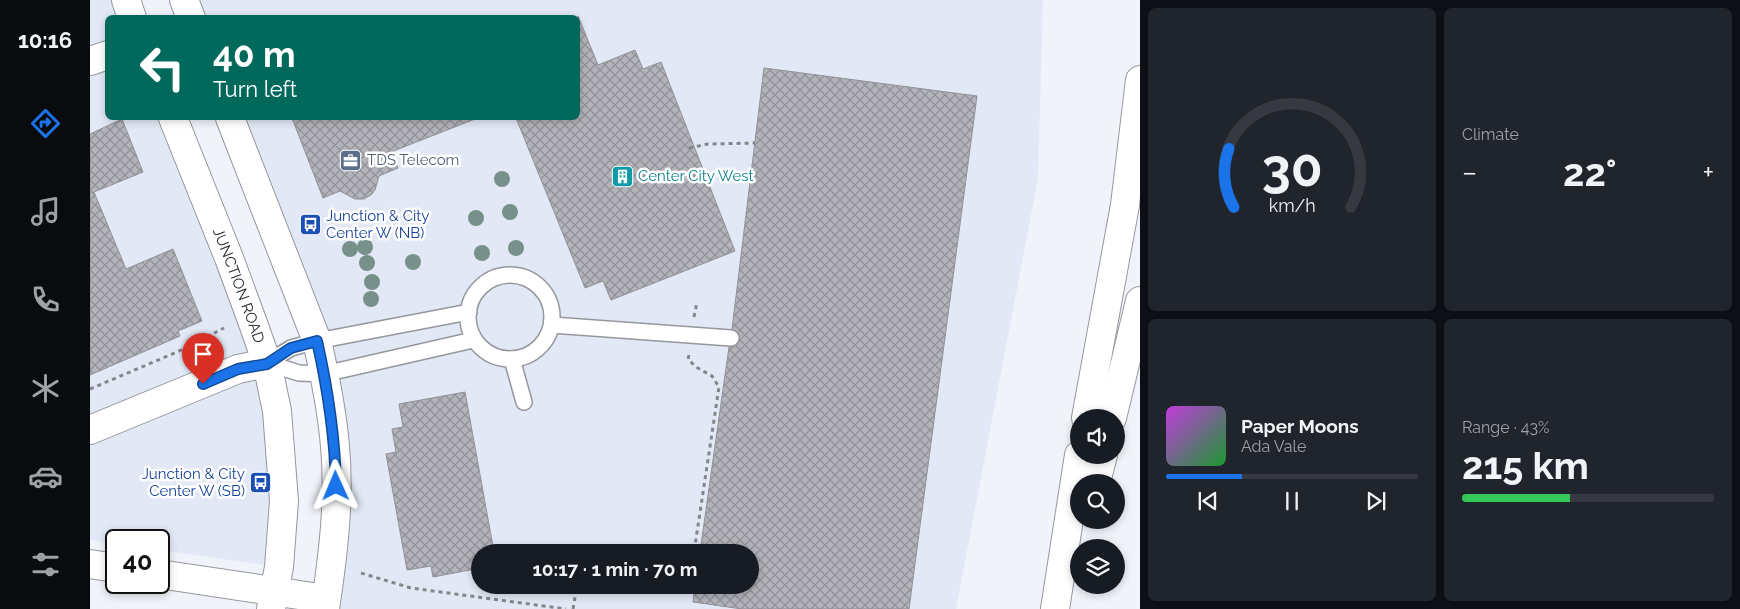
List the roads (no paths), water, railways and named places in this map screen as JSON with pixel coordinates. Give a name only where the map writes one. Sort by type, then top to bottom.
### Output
[{"type":"main road","points":[[126,0],[131,15]]},
{"type":"main road","points":[[184,0],[190,15]]},
{"type":"main road","points":[[90,61],[105,55]]},
{"type":"main road","points":[[1088,409],[1125,205],[1140,80]]},
{"type":"main road","name":"JUNCTION ROAD","points":[[174,120],[229,258],[267,364],[277,411],[284,501],[280,552],[273,600]]},
{"type":"main road","points":[[170,577],[273,600],[325,604],[333,554],[337,505],[335,446],[317,341],[231,120]]},
{"type":"main road","points":[[1114,409],[1140,301]]},
{"type":"main road","points":[[90,430],[238,369],[267,364]]},
{"type":"main road","points":[[1055,609],[1078,464]]},
{"type":"main road","points":[[90,564],[105,566]]},
{"type":"main road","points":[[1064,609],[1070,585]]},
{"type":"lane","points":[[515,275],[529,279],[541,288],[549,300],[552,310],[552,325],[547,338],[538,350],[527,356],[503,359],[489,354],[473,340],[469,327],[469,312],[472,298],[481,286],[492,278],[515,275]]},
{"type":"lane","points":[[267,364],[291,348],[317,341],[469,312]]},
{"type":"lane","points":[[552,325],[731,338]]},
{"type":"lane","points":[[267,364],[299,373],[324,374],[473,340]]},
{"type":"lane","points":[[512,359],[524,402]]},
{"type":"place","name":"TDS Telecom","points":[[351,160]]},
{"type":"place","name":"Center City West","points":[[622,176]]},
{"type":"place","name":"Junction & City Center W (NB)","points":[[310,225]]},
{"type":"place","name":"Junction & City Center W (SB)","points":[[261,483]]}]
